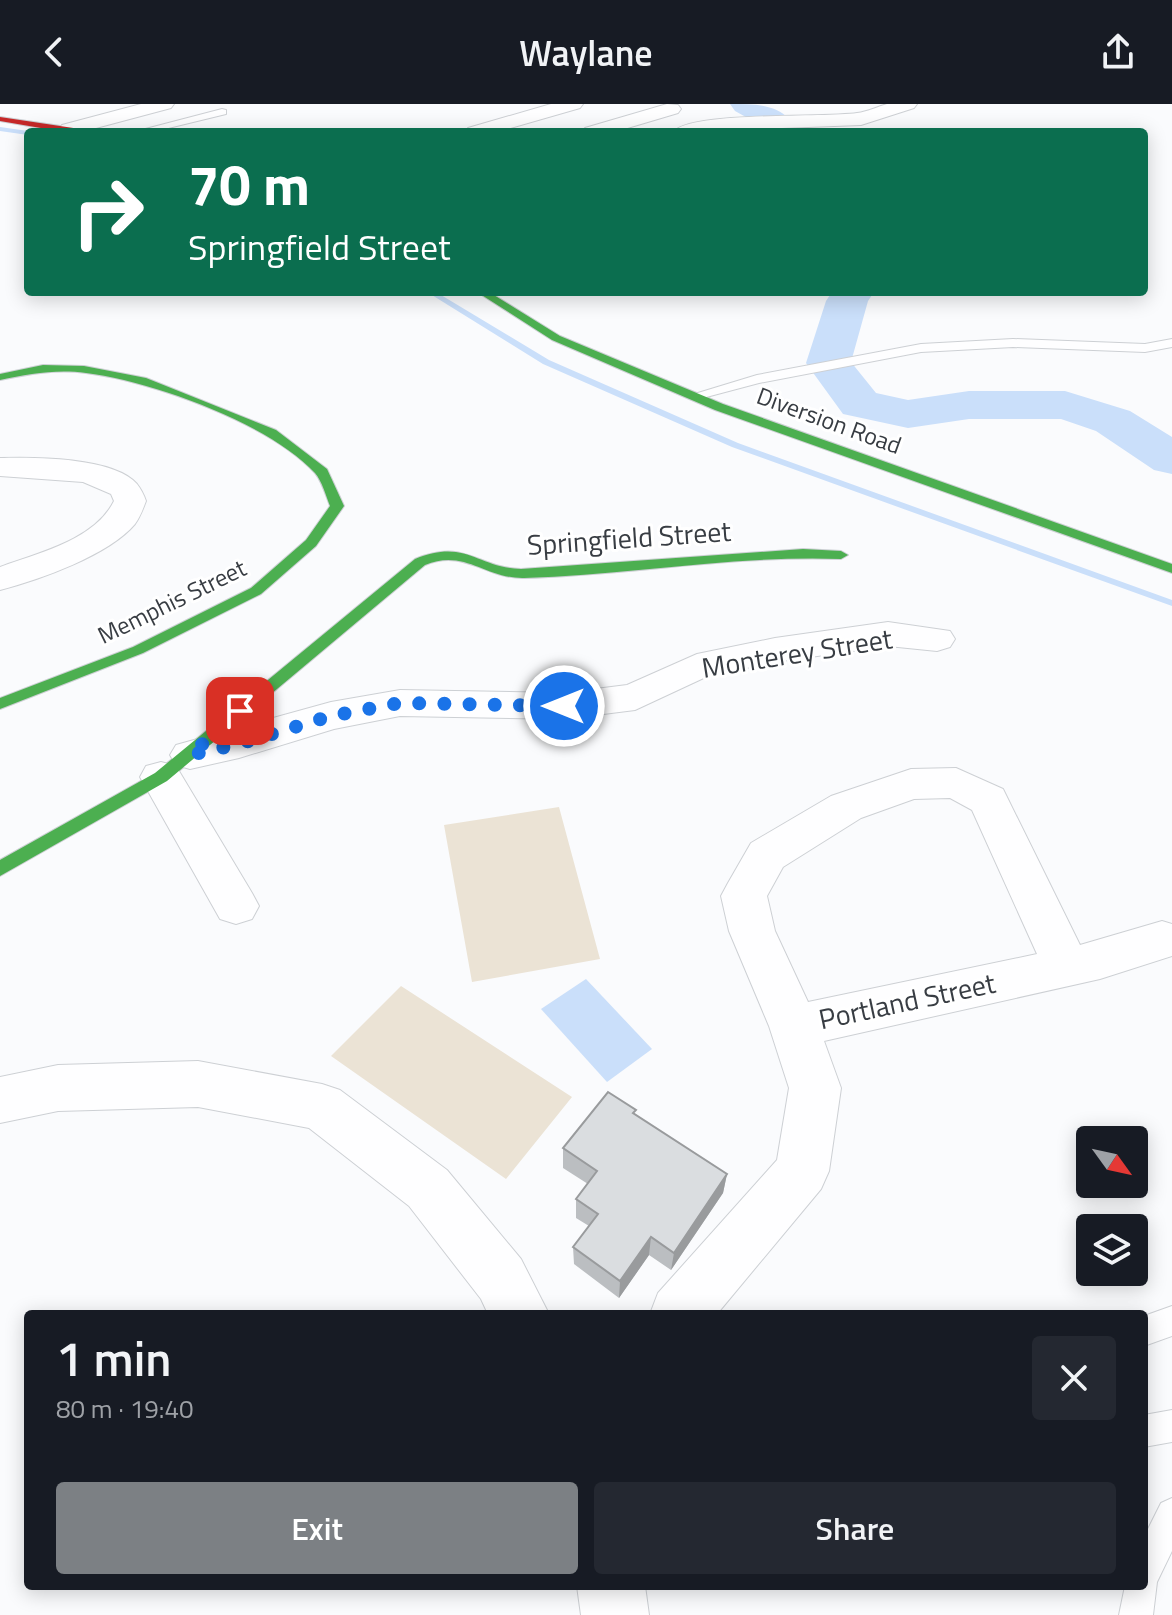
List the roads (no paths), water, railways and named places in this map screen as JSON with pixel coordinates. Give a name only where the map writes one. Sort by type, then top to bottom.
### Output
[{"type":"street","points":[[81,128],[164,104]]},
{"type":"street","points":[[489,128],[573,104]]},
{"type":"street","points":[[700,128],[861,119],[907,104]]},
{"type":"street","points":[[606,128],[671,109]]},
{"type":"street","points":[[0,119],[61,128]]},
{"type":"street","name":"Diversion Road","points":[[488,296],[556,338],[695,396],[1172,569]]},
{"type":"street","name":"Memphis Street","points":[[0,377],[43,368],[84,369],[142,380],[209,405],[272,433],[322,472],[337,506],[311,543],[256,591],[138,650],[0,704]]},
{"type":"street","points":[[0,467],[44,466],[89,474],[118,483],[126,489],[129,498],[121,519],[102,535],[0,579]]},
{"type":"street","name":"Springfield Street","points":[[0,869],[176,766],[420,562],[437,553],[456,553],[512,573],[582,573],[801,552],[841,555]]},
{"type":"street","name":"Monterey Street","points":[[176,766],[331,716],[400,703],[564,706],[635,697],[697,666],[775,650],[835,644],[888,634],[937,639]]},
{"type":"street","points":[[176,766],[236,906]]},
{"type":"street","points":[[794,1026],[752,931],[744,896],[767,855],[846,807],[911,784],[956,783],[988,800],[1067,967]]},
{"type":"street","name":"Portland Street","points":[[682,1310],[802,1171],[815,1088],[794,1026],[1067,967],[1162,940]]},
{"type":"street","points":[[0,1100],[58,1088],[198,1084],[322,1107],[428,1188],[501,1279],[518,1310]]},
{"type":"street","points":[[612,1590],[615,1615]]},
{"type":"lane","points":[[156,128],[222,112]]},
{"type":"lane","points":[[695,396],[757,379],[839,366],[921,348],[1013,343],[1145,348],[1172,343]]},
{"type":"lane","points":[[1148,1330],[1172,1321]]},
{"type":"lane","points":[[1148,1430],[1172,1426]]},
{"type":"lane","points":[[1148,1565],[1172,1514]]},
{"type":"lane","points":[[1136,1615],[1141,1590]]},
{"type":"water","points":[[586,979],[652,1049],[607,1082],[541,1009]]},
{"type":"waterway","points":[[746,104],[778,122],[780,128]]},
{"type":"waterway","points":[[0,129],[24,132]]},
{"type":"waterway","points":[[438,296],[546,362],[735,445],[1172,603]]},
{"type":"waterway","points":[[850,296],[828,363],[860,404],[908,414],[969,405],[1065,405],[1113,421],[1172,459]]}]
